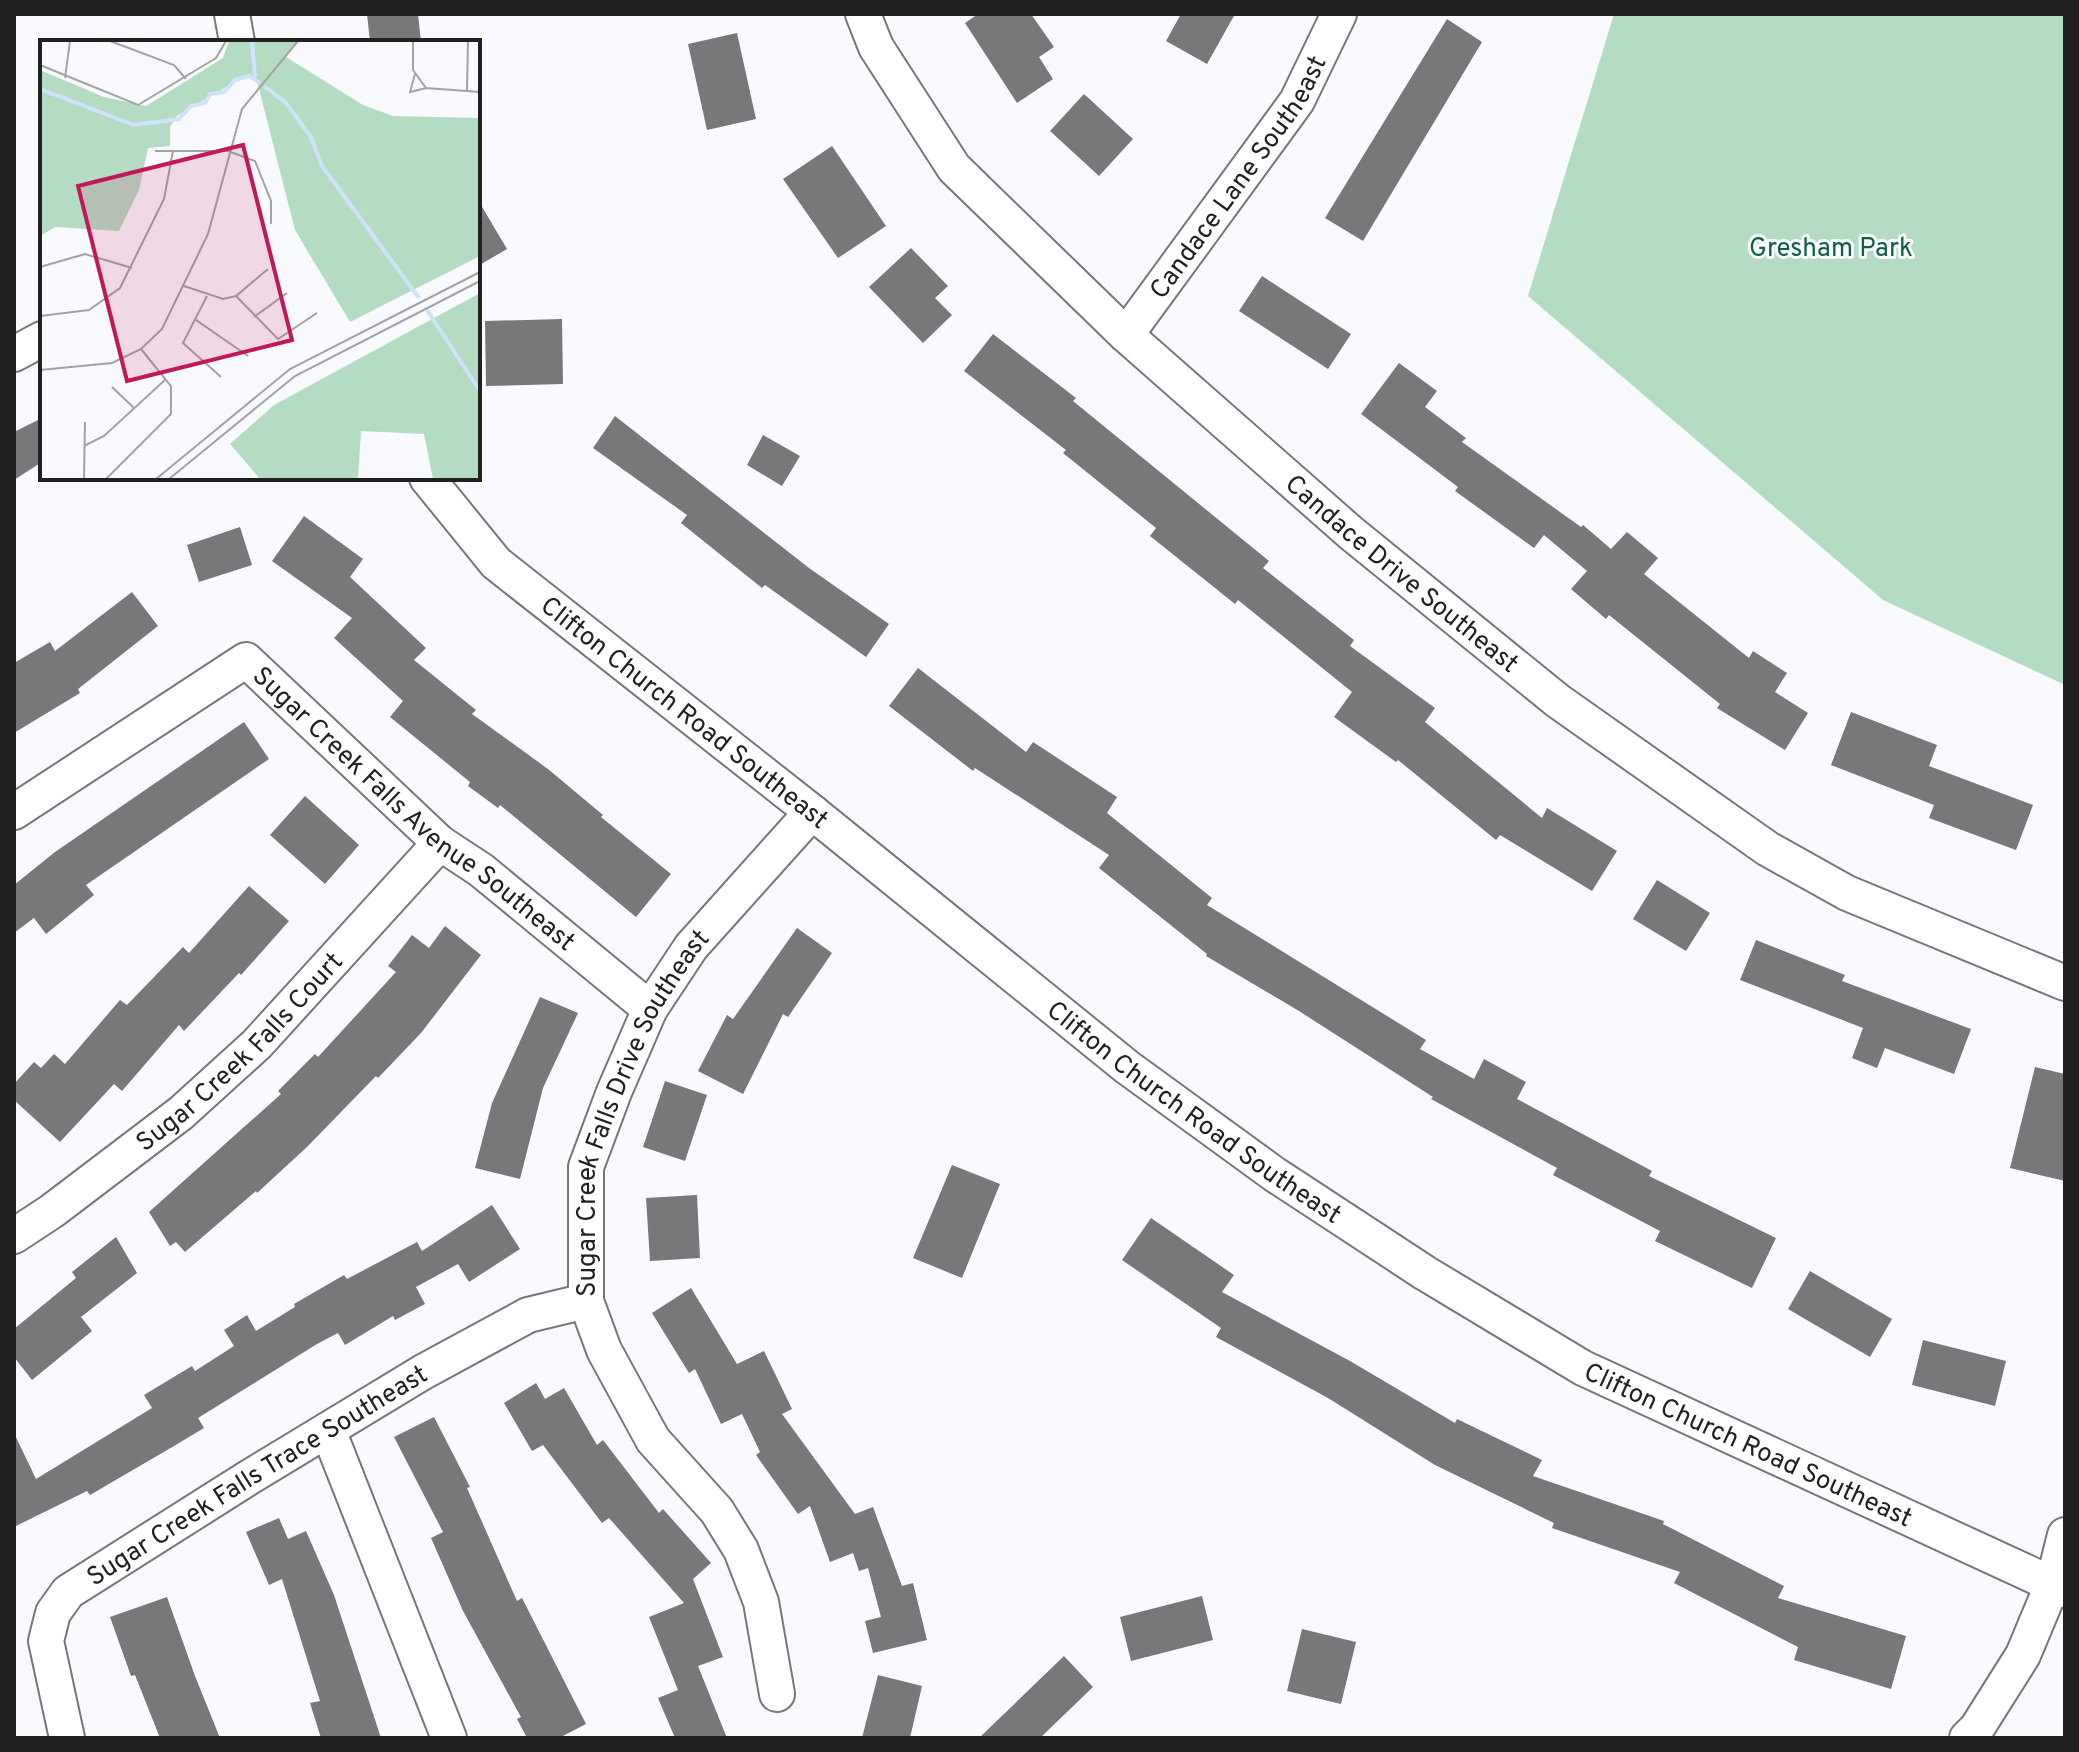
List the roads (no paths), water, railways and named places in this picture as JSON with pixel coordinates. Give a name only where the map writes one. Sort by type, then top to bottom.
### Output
[{"type":"street","points":[[232,14],[237,40]]},
{"type":"street","name":"Candace Drive Southeast","points":[[863,14],[876,47],[954,168],[1126,335],[1351,533],[1558,701],[1730,824],[1847,893],[2065,983]]},
{"type":"street","name":"Candace Lane Southeast","points":[[1126,335],[1297,101],[1339,14]]},
{"type":"street","points":[[14,354],[40,340]]},
{"type":"street","name":"Clifton Church Road Southeast","points":[[429,480],[496,563],[812,812],[1127,1067],[1274,1174],[1425,1273],[1583,1368],[2059,1587]]},
{"type":"street","name":"Sugar Creek Falls Avenue Southeast","points":[[14,812],[246,660],[440,843],[481,870],[650,1009]]},
{"type":"street","name":"Sugar Creek Falls Drive Southeast","points":[[777,1694],[761,1602],[741,1550],[717,1511],[653,1440],[604,1350],[586,1301],[586,1167],[650,1009],[691,947],[812,812]]},
{"type":"street","name":"Sugar Creek Falls Court","points":[[14,1236],[52,1211],[181,1113],[257,1044],[440,843]]},
{"type":"street","name":"Sugar Creek Falls Trace Southeast","points":[[67,1738],[46,1641],[53,1613],[68,1592],[423,1372],[528,1315],[586,1301]]},
{"type":"street","points":[[328,1430],[449,1738]]},
{"type":"street","points":[[1967,1738],[1977,1728],[2023,1655],[2059,1587],[2065,1535]]},
{"type":"park label","name":"Gresham Park","points":[[1831,247]]}]
